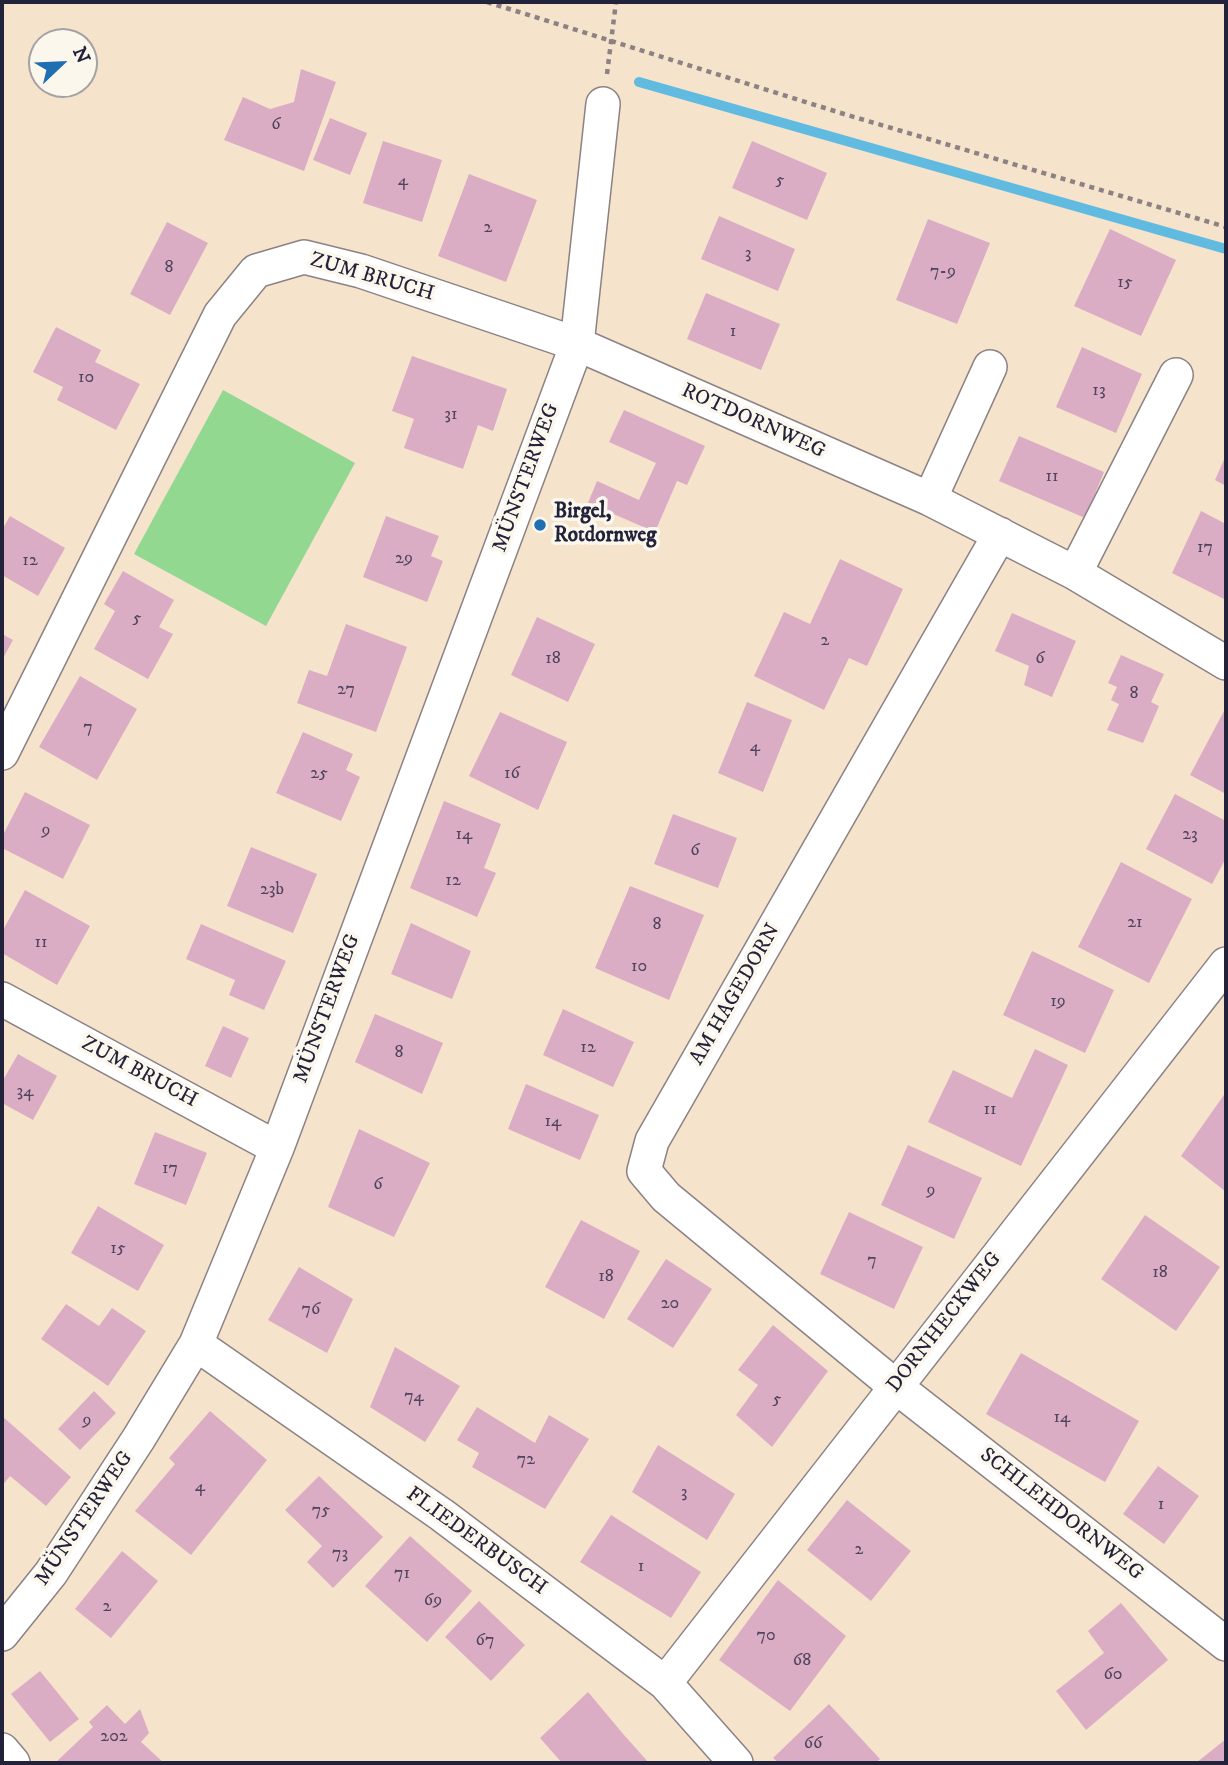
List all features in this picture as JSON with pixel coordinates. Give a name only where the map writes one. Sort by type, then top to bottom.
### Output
[{"type":"street","points":[[577,344],[603,104]]},
{"type":"street","name":"ZUM BRUCH","points":[[2,753],[220,315],[256,271],[304,257],[361,271],[577,344]]},
{"type":"street","name":"ROTDORNWEG","points":[[577,344],[930,499],[1075,573],[1226,663]]},
{"type":"street","name":"MÜNSTERWEG","points":[[2,1634],[51,1573],[139,1438],[196,1344],[277,1148],[577,344]]},
{"type":"street","points":[[930,499],[990,367]]},
{"type":"street","points":[[1075,573],[1175,375]]},
{"type":"street","name":"AM HAGEDORN","points":[[895,1386],[666,1197],[644,1171],[652,1141],[1000,534]]},
{"type":"street","name":"DORNHECKWEG","points":[[665,1683],[1226,964]]},
{"type":"street","name":"ZUM BRUCH","points":[[2,999],[277,1148]]},
{"type":"street","name":"FLIEDERBUSCH","points":[[196,1344],[442,1515],[665,1683],[736,1763]]},
{"type":"street","name":"SCHLEHDORNWEG","points":[[895,1386],[1226,1644]]},
{"type":"street","points":[[2,1750],[13,1763]]},
{"type":"path","points":[[487,2],[611,43],[1226,227]]},
{"type":"path","points":[[603,104],[616,2]]},
{"type":"green space","points":[[223,390],[355,463],[266,626],[134,554]]},
{"type":"building","points":[[301,69],[336,82],[304,171],[224,140],[243,97],[270,109],[294,102]]},
{"type":"building","points":[[330,118],[367,133],[350,175],[313,160]]},
{"type":"building","points":[[383,141],[442,160],[422,222],[363,203]]},
{"type":"building","points":[[752,141],[827,173],[807,220],[732,188]]},
{"type":"building","points":[[469,174],[537,200],[506,282],[438,256]]},
{"type":"building","points":[[719,216],[795,249],[778,291],[701,259]]},
{"type":"building","points":[[928,219],[990,243],[957,324],[896,300]]},
{"type":"building","points":[[167,222],[208,243],[170,315],[130,294]]},
{"type":"building","points":[[1110,229],[1176,260],[1141,336],[1074,306]]},
{"type":"building","points":[[706,293],[780,324],[761,370],[687,339]]},
{"type":"building","points":[[56,327],[101,350],[95,362],[140,384],[116,430],[57,400],[63,387],[33,372]]},
{"type":"building","points":[[1082,347],[1142,374],[1116,433],[1056,407]]},
{"type":"building","points":[[412,356],[507,389],[493,431],[478,425],[463,469],[404,448],[414,419],[392,411]]},
{"type":"building","points":[[624,410],[705,446],[687,485],[677,481],[655,532],[588,503],[597,481],[639,500],[656,463],[609,442]]},
{"type":"building","points":[[1019,436],[1104,472],[1085,518],[999,481]]},
{"type":"building","points":[[1226,455],[1226,486],[1215,480]]},
{"type":"building","points":[[1201,511],[1226,524],[1226,600],[1172,573]]},
{"type":"building","points":[[10,516],[65,548],[38,596],[2,575],[2,530]]},
{"type":"building","points":[[386,516],[439,536],[431,556],[443,561],[427,602],[363,577]]},
{"type":"building","points":[[840,559],[903,589],[867,666],[849,658],[824,710],[754,676],[784,612],[810,624]]},
{"type":"building","points":[[123,571],[174,600],[159,627],[173,634],[148,679],[94,649],[115,611],[104,604]]},
{"type":"building","points":[[1012,613],[1076,641],[1052,697],[1024,685],[1029,666],[995,651]]},
{"type":"building","points":[[537,617],[595,644],[568,702],[511,675]]},
{"type":"building","points":[[346,624],[407,647],[376,732],[297,703],[309,670],[327,676]]},
{"type":"building","points":[[2,634],[13,640],[2,660]]},
{"type":"building","points":[[1121,655],[1164,674],[1151,702],[1159,706],[1143,743],[1107,730],[1119,704],[1111,700],[1117,687],[1108,683]]},
{"type":"building","points":[[80,676],[137,709],[97,780],[39,747]]},
{"type":"building","points":[[747,702],[792,720],[763,792],[718,773]]},
{"type":"building","points":[[1224,711],[1226,713],[1226,794],[1190,775]]},
{"type":"building","points":[[500,712],[567,742],[538,810],[469,776]]},
{"type":"building","points":[[303,732],[353,754],[346,770],[360,777],[341,821],[276,793]]},
{"type":"building","points":[[25,792],[90,825],[63,879],[2,848],[2,837]]},
{"type":"building","points":[[1175,794],[1226,821],[1226,858],[1212,884],[1146,849]]},
{"type":"building","points":[[444,801],[501,824],[484,868],[496,873],[477,917],[410,888]]},
{"type":"building","points":[[673,814],[737,838],[718,888],[654,864]]},
{"type":"building","points":[[251,847],[317,874],[293,933],[227,906]]},
{"type":"building","points":[[1121,862],[1192,899],[1149,983],[1078,947]]},
{"type":"building","points":[[630,886],[704,915],[669,1000],[595,968]]},
{"type":"building","points":[[25,890],[90,926],[57,985],[2,953],[2,932]]},
{"type":"building","points":[[411,923],[471,951],[452,999],[391,974]]},
{"type":"building","points":[[201,924],[286,961],[264,1010],[229,995],[235,980],[186,959]]},
{"type":"building","points":[[1032,951],[1114,990],[1085,1053],[1003,1015]]},
{"type":"building","points":[[563,1009],[634,1042],[613,1087],[543,1055]]},
{"type":"building","points":[[375,1014],[443,1043],[422,1094],[355,1062]]},
{"type":"building","points":[[223,1026],[249,1038],[231,1078],[205,1066]]},
{"type":"building","points":[[1035,1049],[1068,1065],[1021,1166],[928,1122],[953,1070],[1012,1098]]},
{"type":"building","points":[[18,1054],[57,1076],[33,1120],[2,1103],[2,1082]]},
{"type":"building","points":[[526,1084],[599,1115],[580,1160],[508,1129]]},
{"type":"building","points":[[1226,1092],[1226,1192],[1181,1156]]},
{"type":"building","points":[[359,1129],[430,1163],[394,1237],[328,1207]]},
{"type":"building","points":[[155,1132],[207,1153],[186,1205],[134,1184]]},
{"type":"building","points":[[908,1145],[982,1178],[954,1239],[881,1205]]},
{"type":"building","points":[[98,1206],[164,1245],[138,1291],[71,1253]]},
{"type":"building","points":[[849,1212],[923,1247],[894,1309],[820,1274]]},
{"type":"building","points":[[1145,1215],[1220,1267],[1176,1331],[1101,1279]]},
{"type":"building","points":[[581,1220],[640,1251],[604,1319],[545,1287]]},
{"type":"building","points":[[666,1259],[712,1289],[673,1348],[627,1319]]},
{"type":"building","points":[[299,1267],[353,1299],[327,1353],[268,1320]]},
{"type":"building","points":[[66,1304],[99,1326],[112,1308],[146,1331],[108,1386],[41,1339]]},
{"type":"building","points":[[773,1325],[828,1371],[772,1447],[736,1415],[758,1385],[738,1370]]},
{"type":"building","points":[[395,1347],[460,1386],[425,1442],[370,1407]]},
{"type":"building","points":[[1021,1353],[1139,1421],[1105,1482],[986,1414]]},
{"type":"building","points":[[94,1391],[116,1413],[80,1450],[58,1429]]},
{"type":"building","points":[[477,1407],[535,1443],[549,1415],[589,1439],[545,1509],[472,1467],[479,1453],[457,1440]]},
{"type":"building","points":[[210,1411],[267,1460],[191,1555],[135,1511],[175,1464],[169,1458]]},
{"type":"building","points":[[2,1416],[71,1477],[46,1506],[10,1476],[2,1486]]},
{"type":"building","points":[[658,1445],[735,1494],[707,1540],[632,1492]]},
{"type":"building","points":[[1158,1466],[1199,1496],[1164,1544],[1123,1514]]},
{"type":"building","points":[[319,1476],[383,1537],[333,1588],[307,1562],[322,1546],[285,1510]]},
{"type":"building","points":[[847,1500],[911,1551],[871,1601],[807,1550]]},
{"type":"building","points":[[611,1515],[701,1572],[671,1618],[580,1562]]},
{"type":"building","points":[[410,1536],[472,1591],[427,1642],[365,1586]]},
{"type":"building","points":[[122,1551],[158,1581],[111,1638],[75,1609]]},
{"type":"building","points":[[778,1580],[846,1636],[790,1711],[719,1660]]},
{"type":"building","points":[[479,1601],[525,1645],[491,1681],[445,1637]]},
{"type":"building","points":[[1121,1603],[1168,1660],[1086,1730],[1056,1691],[1104,1653],[1088,1631]]},
{"type":"building","points":[[40,1671],[79,1719],[50,1742],[11,1694]]},
{"type":"building","points":[[588,1692],[649,1763],[562,1763],[540,1738]]},
{"type":"building","points":[[829,1704],[880,1759],[876,1763],[779,1763],[773,1758]]},
{"type":"building","points":[[107,1705],[125,1724],[140,1709],[149,1733],[141,1742],[164,1763],[55,1763],[93,1727],[89,1722]]},
{"type":"building","points":[[1226,1739],[1226,1763],[1196,1763]]},
{"type":"waterway","points":[[639,82],[1226,249]]},
{"type":"place","name":"Birgel, Rotdornweg","points":[[540,525]]}]
